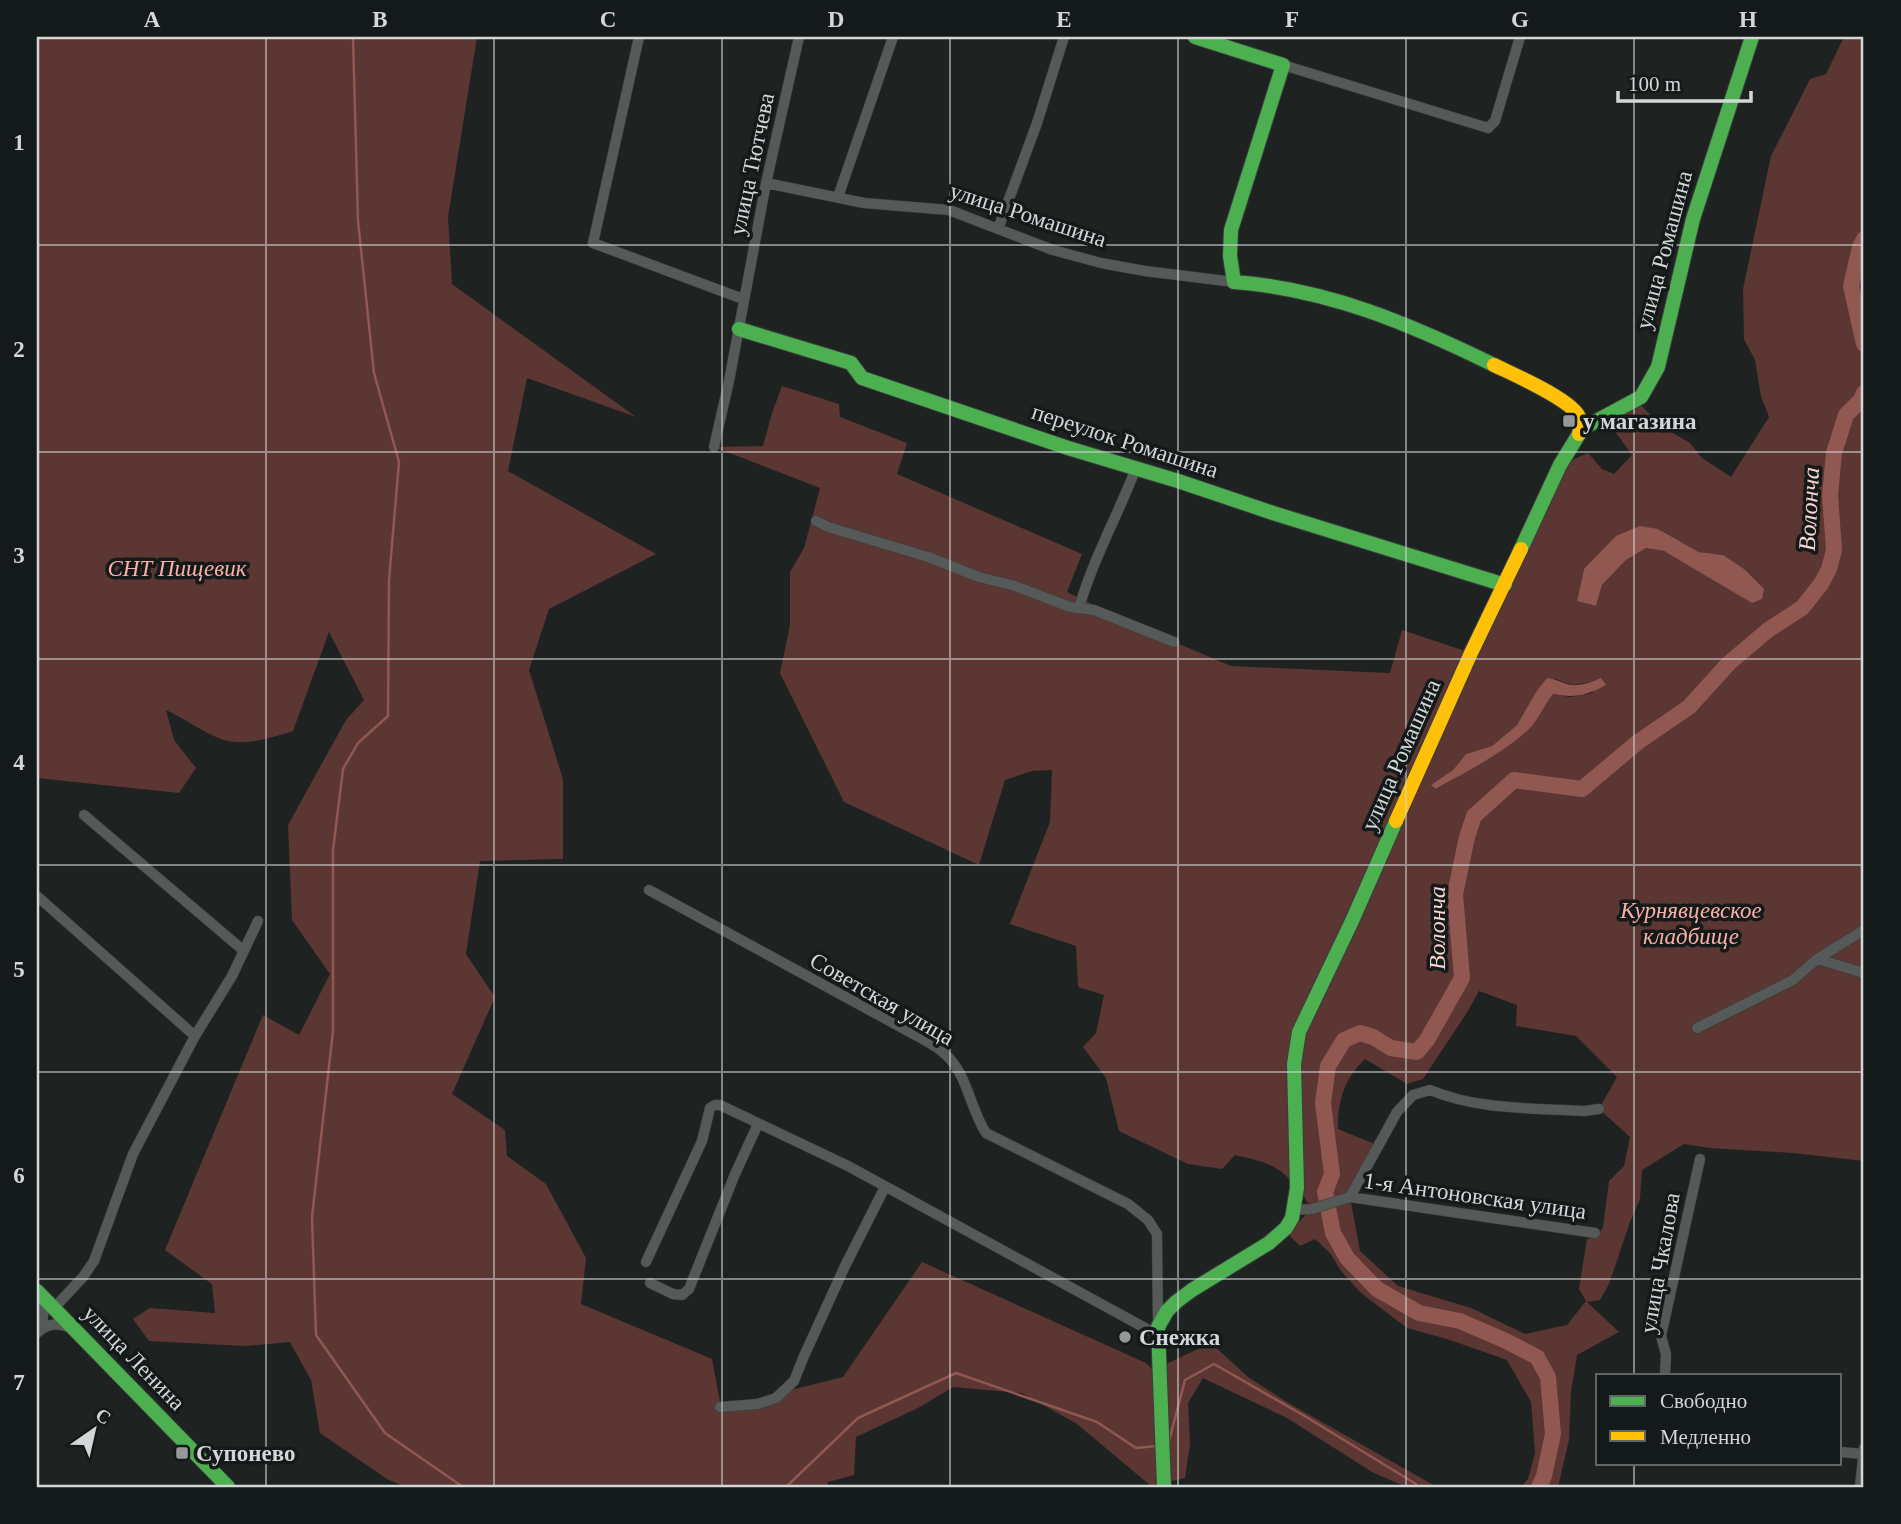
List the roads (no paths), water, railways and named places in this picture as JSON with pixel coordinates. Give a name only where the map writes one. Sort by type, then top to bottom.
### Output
[{"type":"street","points":[[639,37],[593,243],[743,299]]},
{"type":"street","name":"улица Тютчева","points":[[714,447],[766,183],[799,37]]},
{"type":"street","points":[[838,197],[893,37]]},
{"type":"street","points":[[998,229],[1037,123],[1064,37]]},
{"type":"street","points":[[1195,37],[1488,128],[1495,121],[1520,37]]},
{"type":"street","name":"улица Ромашина","points":[[1294,1210],[1297,1188],[1294,1064],[1299,1032],[1352,921],[1471,653],[1560,465],[1587,426],[1641,397],[1658,367],[1693,219],[1752,37]]},
{"type":"street","points":[[1283,65],[1231,230],[1228,251],[1234,282],[1293,288],[1394,318],[1437,336],[1587,414],[1613,412]]},
{"type":"street","name":"улица Ромашина","points":[[766,183],[864,203],[949,210],[1053,250],[1101,263],[1234,282]]},
{"type":"street","name":"переулок Ромашина","points":[[739,329],[851,363],[862,378],[1068,448],[1505,585]]},
{"type":"street","points":[[1565,404],[1579,418],[1579,434]]},
{"type":"street","points":[[1079,608],[1105,536],[1136,468]]},
{"type":"street","points":[[816,521],[928,557],[979,577],[1015,586],[1070,607],[1094,610],[1174,642]]},
{"type":"street","points":[[84,815],[244,951]]},
{"type":"street","name":"Советская улица","points":[[649,890],[937,1048],[956,1066],[979,1123],[986,1133],[1128,1204],[1148,1220],[1157,1234],[1158,1331]]},
{"type":"street","points":[[37,896],[195,1036]]},
{"type":"street","points":[[54,1308],[83,1278],[94,1261],[133,1154],[195,1036],[232,976],[258,921]]},
{"type":"street","points":[[1697,1028],[1793,980],[1817,958],[1864,930]]},
{"type":"street","points":[[1817,958],[1864,974]]},
{"type":"street","points":[[1164,1487],[1158,1331],[1167,1311],[1192,1290],[1250,1256],[1279,1235],[1286,1228],[1294,1210],[1326,1205],[1350,1197],[1397,1112],[1413,1095],[1430,1090],[1452,1099],[1499,1107],[1584,1111],[1599,1109]]},
{"type":"street","points":[[646,1262],[702,1141],[710,1108],[715,1105],[848,1166],[1158,1331]]},
{"type":"street","points":[[650,1283],[673,1294],[682,1295],[689,1289],[758,1124]]},
{"type":"street","name":"улица Чкалова","points":[[1665,1374],[1666,1354],[1661,1336],[1700,1159]]},
{"type":"street","points":[[720,1407],[758,1405],[776,1398],[794,1381],[845,1266],[885,1187]]},
{"type":"street","name":"1-я Антоновская улица","points":[[1350,1197],[1595,1233]]},
{"type":"street","points":[[37,1292],[44,1306],[38,1332]]},
{"type":"street","name":"улица Ленина","points":[[37,1292],[228,1487]]},
{"type":"street","points":[[38,1332],[49,1325],[62,1324],[78,1332]]},
{"type":"street","points":[[1860,1487],[1864,1448]]},
{"type":"street","points":[[1842,1452],[1863,1454]]},
{"type":"waterway","points":[[353,37],[358,221],[374,373],[399,462],[389,580],[388,716],[358,743],[343,769],[333,850],[333,1031],[312,1217],[316,1335],[385,1433],[463,1487]]},
{"type":"waterway","name":"Волонча","points":[[1864,239],[1851,286],[1864,344]]},
{"type":"waterway","name":"Волонча","points":[[1539,1487],[1553,1434],[1548,1377],[1537,1357],[1460,1321],[1419,1313],[1377,1289],[1347,1258],[1333,1233],[1325,1192],[1332,1174],[1323,1103],[1328,1066],[1344,1040],[1360,1033],[1391,1048],[1417,1052],[1427,1040],[1462,978],[1455,894],[1474,816],[1514,780],[1582,789],[1638,742],[1689,707],[1729,663],[1768,630],[1802,608],[1829,569],[1834,550],[1830,495],[1834,453],[1846,415],[1861,400],[1864,393]]},
{"type":"waterway","points":[[1168,1445],[1185,1380],[1214,1364],[1416,1484]]},
{"type":"waterway","points":[[786,1487],[858,1418],[956,1373],[1097,1422],[1136,1448],[1156,1446]]},
{"type":"place","name":"у магазина","points":[[1569,421]]},
{"type":"place","name":"Снежка","points":[[1125,1337]]},
{"type":"place","name":"Супонево","points":[[182,1453]]},
{"type":"park label","name":"СНТ Пищевик","points":[[177,568]]},
{"type":"park label","name":"Курнявцевское кладбище","points":[[1691,923]]}]
